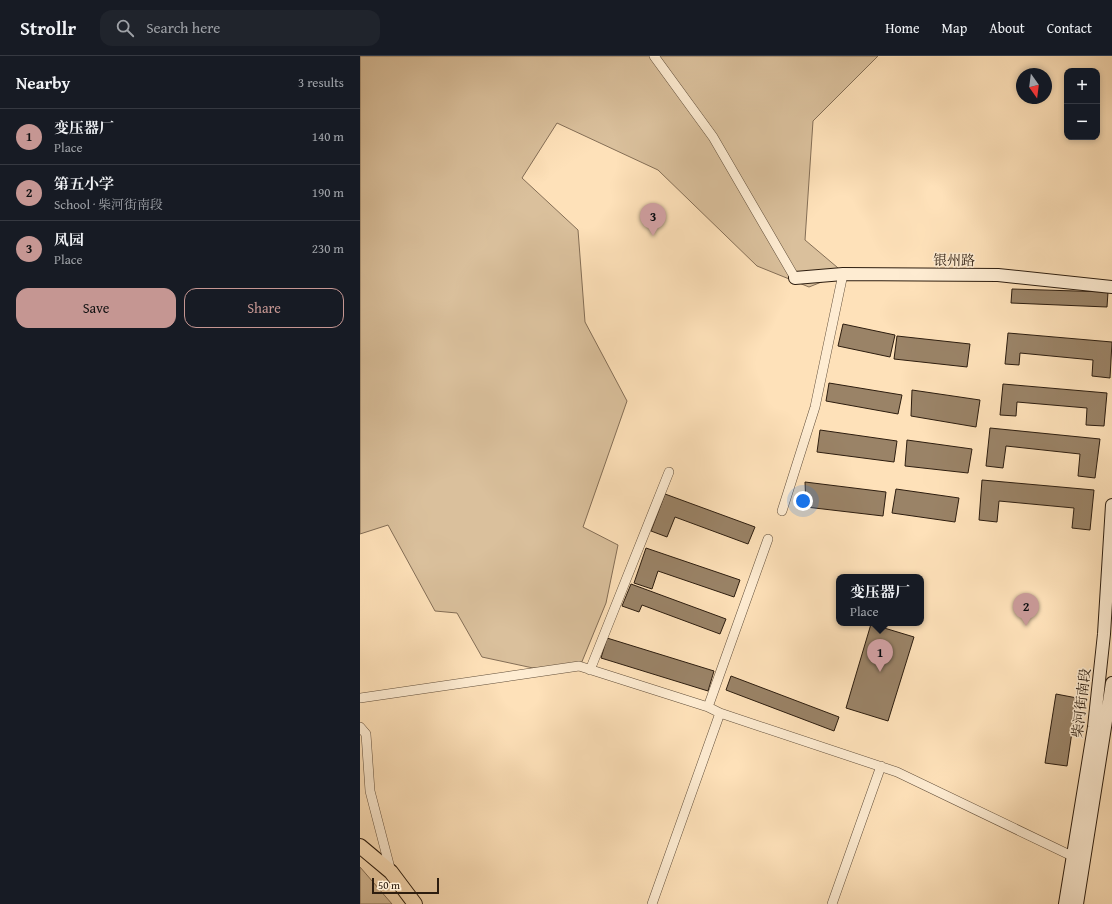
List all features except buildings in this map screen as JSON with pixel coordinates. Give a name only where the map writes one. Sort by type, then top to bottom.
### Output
[{"type":"main road","name":"银州路","points":[[795,278],[843,274],[998,275],[1112,287]]},
{"type":"main road","name":"柴河街南段","points":[[1065,904],[1074,857],[1094,726],[1104,634],[1112,505]]},
{"type":"main road","name":"柴河街南段","points":[[1077,904],[1112,683]]},
{"type":"main road","points":[[360,846],[391,872],[415,904]]},
{"type":"street","points":[[654,56],[713,137],[795,278]]},
{"type":"street","points":[[782,511],[815,407],[843,274]]},
{"type":"street","points":[[590,670],[669,472]]},
{"type":"street","points":[[708,707],[768,539]]},
{"type":"street","points":[[360,698],[579,666],[708,707],[720,713],[897,772],[1074,857]]},
{"type":"street","points":[[652,904],[720,713]]},
{"type":"street","points":[[360,727],[366,734],[370,791],[391,872]]},
{"type":"street","points":[[832,904],[880,766]]},
{"type":"shaded area","points":[[360,56],[878,56],[813,121],[805,240],[844,273],[809,287],[757,266],[658,170],[557,123],[522,178],[578,230],[585,322],[627,401],[583,527],[618,545],[606,603],[581,664],[533,668],[482,657],[457,613],[435,611],[388,525],[360,534]]},
{"type":"shaded area","points":[[360,867],[392,904],[360,904]]},
{"type":"place","name":"凤园","points":[[653,236]]},
{"type":"place","name":"第五小学","points":[[1026,626]]},
{"type":"place","name":"变压器厂","points":[[880,672]]}]
